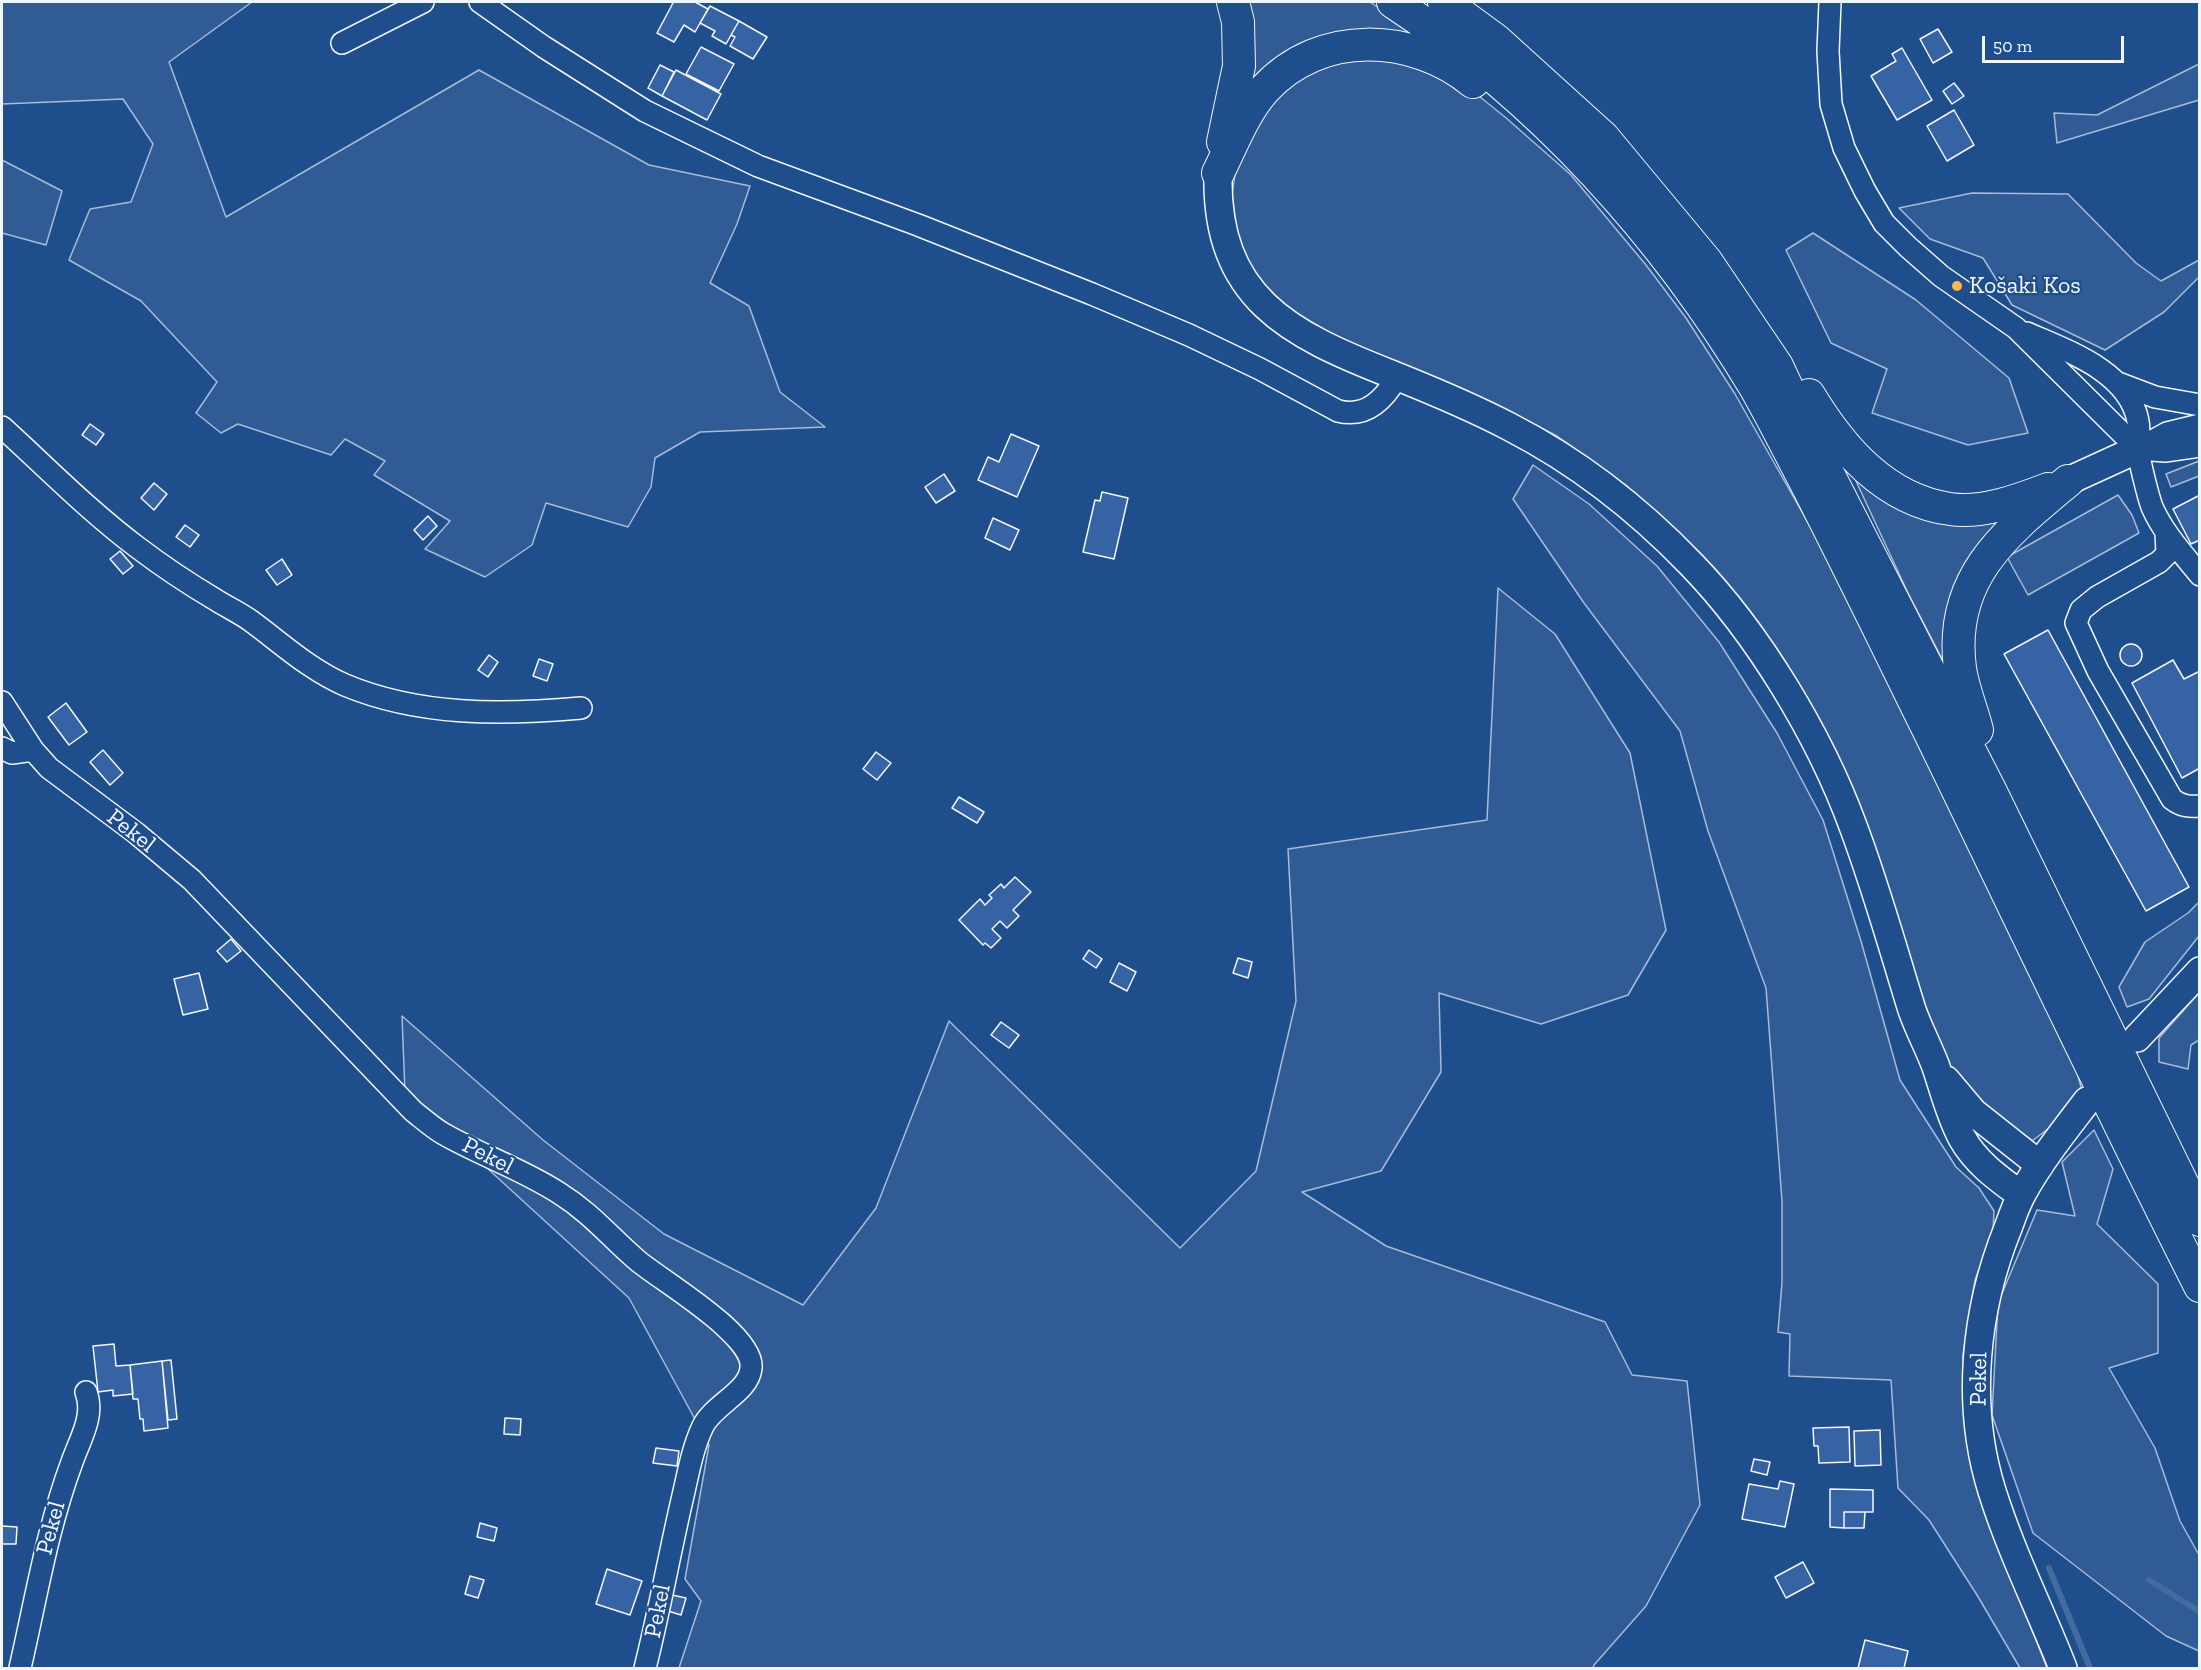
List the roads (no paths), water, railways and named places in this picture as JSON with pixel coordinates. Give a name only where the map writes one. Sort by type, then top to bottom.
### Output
[{"type":"highway","points":[[1218,173],[1239,66],[1238,22],[1233,2]]},
{"type":"highway","points":[[1393,2],[1430,26],[1484,68],[1529,107],[1600,178],[1641,224],[1694,292],[1756,388],[1857,582],[2132,1153],[2199,1286]]},
{"type":"highway","points":[[1444,2],[1497,41],[1603,137],[1706,261],[1777,366],[1818,454],[1990,790],[2199,1220]]},
{"type":"highway","points":[[1218,173],[1244,122],[1264,90],[1272,83],[1286,71],[1323,50],[1367,44],[1399,46],[1436,59],[1467,77],[1600,178]]},
{"type":"highway","points":[[1777,366],[1806,391],[1825,422],[1851,456],[1886,484],[1918,501],[1952,510],[1984,508],[2021,500],[2068,480]]},
{"type":"highway","points":[[1990,790],[1960,669],[1958,644],[1963,614],[1970,588],[1982,564],[1999,541],[2068,480]]},
{"type":"main road","points":[[1218,173],[1218,202],[1228,247],[1240,274],[1262,305],[1293,329],[1328,349],[1448,398],[1511,427],[1559,455],[1603,484],[1674,547],[1716,590],[1786,689],[1823,759],[1852,823],[1892,939],[1913,1013],[1936,1067],[1949,1109],[1963,1139],[1985,1167],[2021,1195]]},
{"type":"main road","points":[[2068,480],[2138,449]]},
{"type":"main road","points":[[2137,1038],[2199,971]]},
{"type":"main road","points":[[1936,1067],[1973,1112],[2040,1165]]},
{"type":"main road","name":"Pekel","points":[[2063,1668],[2017,1559],[1992,1490],[1979,1432],[1976,1375],[1981,1316],[1993,1269],[2021,1195],[2087,1101]]},
{"type":"street","points":[[342,43],[423,2]]},
{"type":"street","points":[[480,2],[544,47],[645,111],[758,166],[918,225],[1092,294],[1250,364],[1338,411],[1351,414],[1365,410],[1388,392],[1397,377]]},
{"type":"street","points":[[1830,2],[1828,51],[1831,104],[1844,148],[1884,223],[1941,276],[2016,328],[2087,361],[2118,383],[2155,397],[2199,405]]},
{"type":"street","points":[[2016,328],[2138,449],[2165,451],[2199,446]]},
{"type":"street","points":[[2118,383],[2135,408],[2139,422],[2138,449],[2152,505],[2166,532],[2199,574]]},
{"type":"street","points":[[2138,449],[2166,433],[2199,425]]},
{"type":"street","points":[[2,427],[99,516],[138,548],[215,600],[250,620],[298,657],[343,684],[396,701],[470,712],[526,713],[581,708]]},
{"type":"street","points":[[2166,532],[2167,554],[2159,562],[2097,597],[2081,610],[2076,623],[2098,670],[2172,799],[2178,804],[2199,806]]},
{"type":"street","name":"Pekel","points":[[2,702],[33,750],[49,768],[136,833],[192,880],[413,1111],[441,1132],[559,1192],[594,1217],[638,1261],[713,1315],[730,1330],[745,1350],[752,1366],[746,1383],[708,1417],[696,1442],[645,1668]]},
{"type":"street","points":[[2,747],[12,753],[33,750]]},
{"type":"street","name":"Pekel","points":[[20,1668],[56,1504],[87,1422],[90,1403],[86,1392]]},
{"type":"waterway","points":[[2049,1568],[2090,1668]]},
{"type":"waterway","points":[[2149,1580],[2200,1612]]},
{"type":"place","name":"Košaki Kos","points":[[1957,286]]}]
